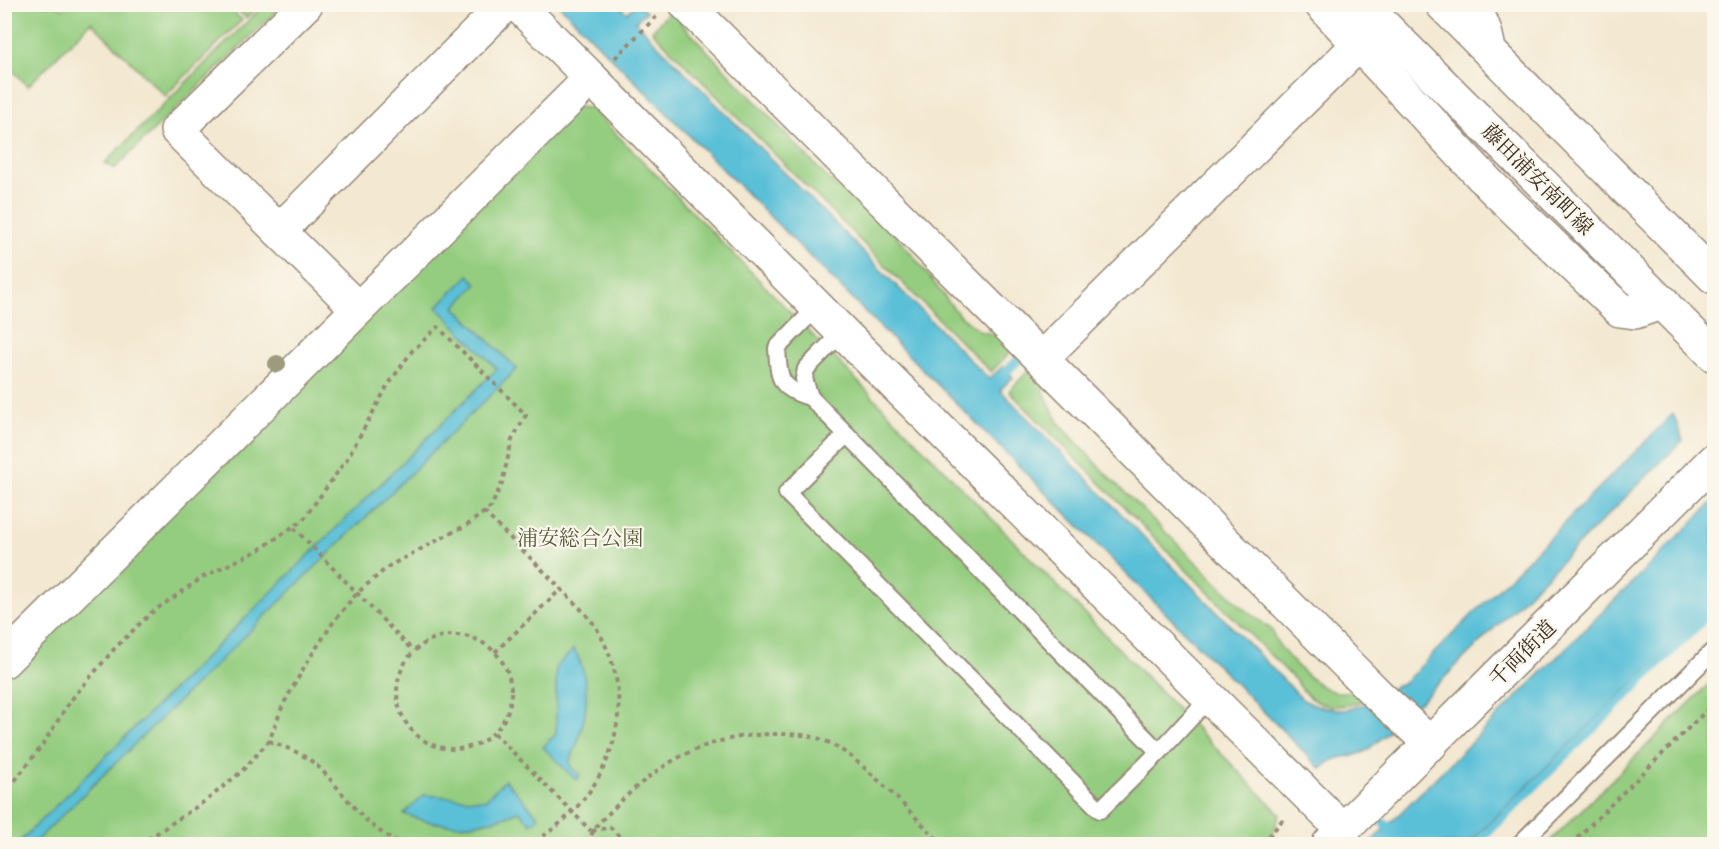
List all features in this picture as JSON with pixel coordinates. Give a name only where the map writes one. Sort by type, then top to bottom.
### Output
[{"type":"street","points":[[306,4],[177,130],[351,303]]},
{"type":"street","points":[[279,231],[506,4]]},
{"type":"street","points":[[517,4],[600,71],[817,307],[1210,697],[1335,837]]},
{"type":"street","points":[[686,4],[1378,695],[1431,744]]},
{"type":"street","points":[[1321,4],[1490,185],[1620,310],[1635,312],[1663,302]]},
{"type":"street","name":"藤田浦安南町線","points":[[1362,4],[1714,355]]},
{"type":"street","points":[[1442,4],[1714,277]]},
{"type":"street","points":[[1469,4],[1479,15],[1486,33],[1489,51]]},
{"type":"street","points":[[1034,350],[1359,43]]},
{"type":"street","points":[[4,661],[351,303],[600,71]]},
{"type":"street","name":"千両街道","points":[[1335,837],[1714,460]]},
{"type":"lane","points":[[810,398],[792,392],[779,378],[777,348],[817,307]]},
{"type":"lane","points":[[842,332],[806,369],[804,379],[810,398],[1159,752]]},
{"type":"lane","points":[[846,435],[787,493],[1100,810],[1159,752],[1210,697]]},
{"type":"lane","points":[[1520,844],[1714,650]]},
{"type":"path","points":[[600,71],[649,24]]},
{"type":"path","points":[[4,795],[43,744],[71,700],[115,648],[151,613],[203,577],[259,550],[303,520],[347,459],[388,385],[412,351],[438,327],[526,415],[512,440],[498,491],[491,507],[470,523],[389,566],[357,593],[334,621],[307,662],[283,705],[269,741],[241,772],[208,799],[141,844]]},
{"type":"path","points":[[484,512],[561,589],[598,630],[612,665],[617,689],[615,735],[609,756],[585,801],[530,844]]},
{"type":"path","points":[[294,528],[413,651]]},
{"type":"path","points":[[495,652],[561,589]]},
{"type":"path","points":[[446,635],[464,635],[481,641],[495,652],[505,667],[511,684],[511,702],[505,719],[494,734],[477,744],[458,749],[438,747],[420,738],[406,724],[398,706],[397,686],[402,667],[413,651],[428,640],[446,635]]},
{"type":"path","points":[[1571,844],[1714,703]]},
{"type":"path","points":[[494,734],[591,831]]},
{"type":"path","points":[[589,844],[591,831],[633,789],[669,761],[708,745],[744,735],[784,734],[821,738],[843,749],[942,844]]},
{"type":"path","points":[[269,741],[315,764],[350,806],[372,826],[403,844]]},
{"type":"path","points":[[1263,844],[1283,819]]},
{"type":"path","points":[[591,831],[610,827],[627,844]]},
{"type":"green space","points":[[68,4],[226,5],[242,20],[165,96],[91,22],[28,86],[5,63],[5,5],[58,5],[63,9]]},
{"type":"green space","points":[[232,5],[259,5],[246,18]]},
{"type":"green space","points":[[264,5],[283,5],[114,169],[105,163]]},
{"type":"green space","points":[[668,13],[678,14],[681,23],[837,188],[855,188],[911,253],[958,314],[981,332],[1001,335],[1014,348],[991,372],[652,31]]},
{"type":"green space","name":"浦安総合公園","points":[[574,107],[591,108],[1280,814],[1269,844],[5,844],[5,679]]},
{"type":"green space","points":[[1033,366],[1046,381],[1043,390],[1058,422],[1105,473],[1243,608],[1272,630],[1280,647],[1298,667],[1318,684],[1328,689],[1336,692],[1360,690],[1369,699],[1348,705],[1328,706],[1304,692],[1297,682],[1009,391]]},
{"type":"green space","points":[[1714,679],[1714,844],[1547,844]]},
{"type":"water","points":[[559,5],[618,5],[627,13],[635,5],[639,5],[646,12],[636,21],[650,37],[989,379],[1003,366],[1013,377],[1000,390],[1303,700],[1319,706],[1345,710],[1367,703],[1405,682],[1673,414],[1683,440],[1376,743],[1364,752],[1333,760],[1321,769]]},
{"type":"water","points":[[469,275],[477,284],[455,307],[517,369],[33,844],[17,844],[497,369],[437,307]]},
{"type":"water","points":[[1714,501],[1714,604],[1468,844],[1369,844]]},
{"type":"water","points":[[574,649],[581,663],[586,692],[586,707],[580,736],[569,764],[580,776],[576,780],[543,747],[556,734],[556,667]]},
{"type":"water","points":[[505,780],[539,817],[531,824],[519,811],[490,821],[462,824],[433,822],[404,814],[424,795],[485,800]]},
{"type":"waterway","points":[[1000,378],[1026,352]]},
{"type":"waterway","points":[[1476,844],[1714,609]]},
{"type":"waterway","points":[[1384,823],[1406,844]]}]
